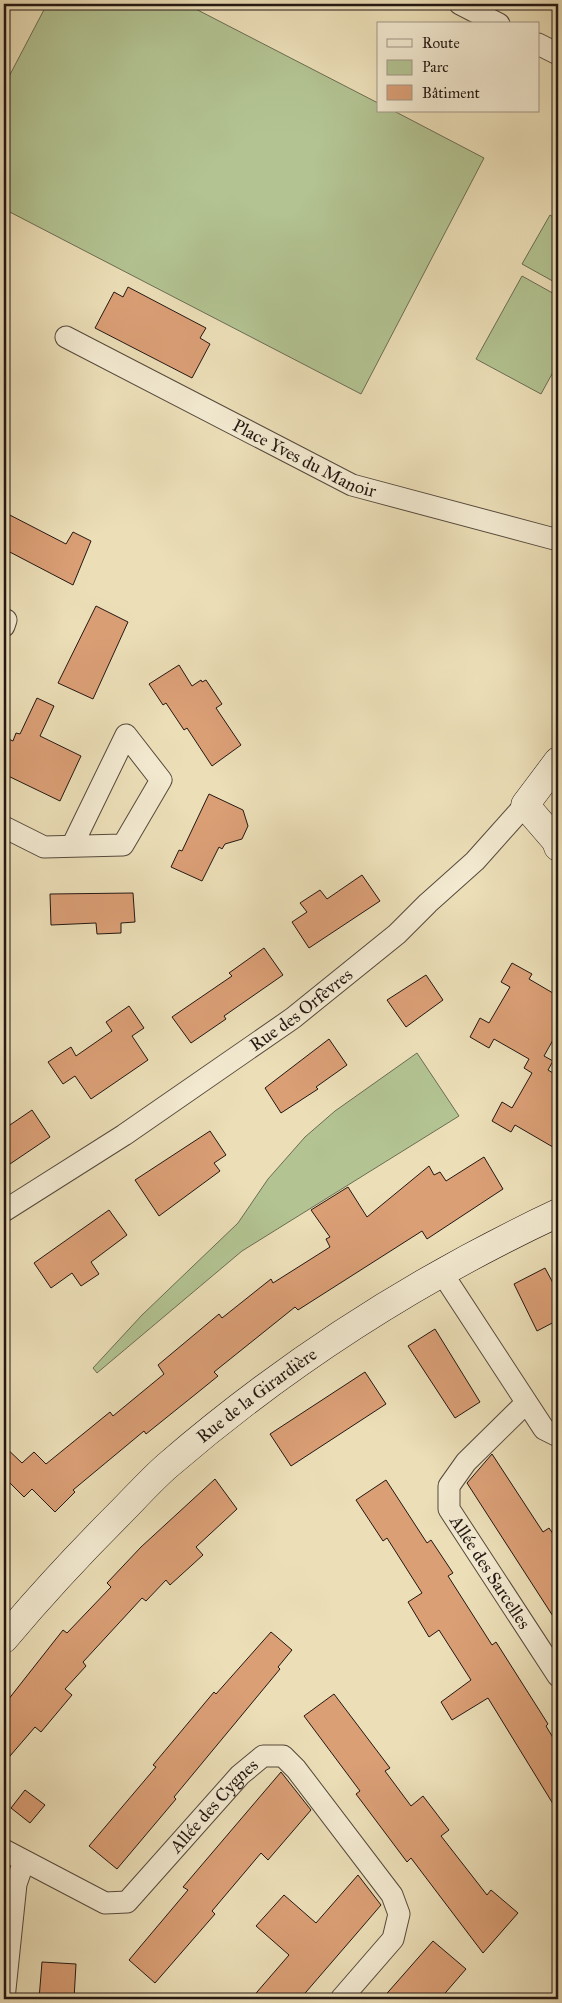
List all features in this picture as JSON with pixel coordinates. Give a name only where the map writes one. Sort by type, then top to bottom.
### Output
[{"type":"street","points":[[460,4],[495,22]]},
{"type":"street","name":"Place Yves du Manoir","points":[[66,337],[352,485],[558,540]]},
{"type":"street","points":[[4,827],[44,847],[123,845],[161,780],[126,734],[72,846]]},
{"type":"street","name":"Rue des Orfèvres","points":[[4,1212],[124,1135],[293,1018],[397,934],[474,861],[525,806],[558,761]]},
{"type":"street","points":[[525,806],[556,841],[558,847]]},
{"type":"street","name":"Rue de la Girardière","points":[[4,1639],[94,1539],[166,1468],[264,1388],[360,1321],[483,1250],[558,1213]]},
{"type":"street","points":[[442,1273],[526,1403],[544,1428],[558,1436]]},
{"type":"street","name":"Allée des Sarcelles","points":[[526,1403],[466,1462],[449,1486],[449,1509],[558,1676]]},
{"type":"street","name":"Allée des Cygnes","points":[[4,1850],[105,1903],[127,1902],[240,1775],[263,1756],[283,1756],[296,1769],[392,1895],[399,1914],[393,1939],[340,1999]]},
{"type":"street","points":[[4,1999],[16,1884],[24,1861]]},
{"type":"green space","points":[[47,4],[186,4],[377,102],[377,112],[396,112],[484,158],[361,394],[4,209],[4,86]]},
{"type":"green space","points":[[550,215],[558,220],[558,284],[522,264]]},
{"type":"green space","points":[[522,276],[558,296],[558,363],[541,394],[476,359]]},
{"type":"green space","points":[[417,1053],[459,1116],[242,1251],[97,1373],[93,1368],[142,1315],[238,1223],[268,1179],[305,1137],[335,1111]]},
{"type":"building","points":[[128,287],[206,328],[200,338],[210,344],[192,378],[95,328],[114,292],[123,297]]},
{"type":"building","points":[[4,512],[66,544],[73,532],[91,541],[73,585],[4,549]]},
{"type":"building","points":[[96,606],[128,622],[93,699],[58,683]]},
{"type":"building","points":[[179,665],[192,686],[201,680],[202,682],[206,680],[222,704],[216,708],[241,745],[212,766],[187,728],[184,730],[166,703],[163,705],[149,684]]},
{"type":"building","points":[[37,698],[54,706],[40,736],[81,756],[60,801],[4,774],[4,737],[13,741],[16,733],[20,734]]},
{"type":"building","points":[[209,794],[243,810],[248,826],[242,839],[225,844],[222,849],[219,847],[202,881],[171,867],[179,850],[182,851]]},
{"type":"building","points":[[362,875],[380,901],[309,948],[292,922],[307,912],[300,903],[320,890],[327,899]]},
{"type":"building","points":[[133,893],[135,922],[121,923],[121,933],[97,934],[96,923],[51,925],[50,894]]},
{"type":"building","points":[[264,948],[283,975],[224,1016],[226,1019],[191,1043],[172,1017],[232,976],[229,973]]},
{"type":"building","points":[[512,963],[532,974],[529,979],[558,996],[558,1031],[544,1056],[553,1061],[548,1070],[558,1076],[558,1150],[515,1125],[511,1132],[492,1121],[502,1102],[512,1108],[532,1073],[524,1068],[529,1059],[494,1039],[489,1048],[470,1037],[480,1018],[489,1023],[510,987],[501,982]]},
{"type":"building","points":[[426,975],[443,1000],[406,1027],[387,1000]]},
{"type":"building","points":[[129,1006],[144,1028],[132,1036],[148,1060],[91,1099],[75,1076],[63,1084],[48,1062],[71,1047],[76,1056],[112,1031],[106,1022]]},
{"type":"building","points":[[329,1039],[347,1065],[316,1087],[318,1089],[281,1113],[265,1088]]},
{"type":"building","points":[[32,1110],[50,1137],[4,1168],[4,1129]]},
{"type":"building","points":[[210,1131],[226,1155],[214,1163],[220,1171],[159,1216],[135,1180]]},
{"type":"building","points":[[484,1157],[503,1189],[427,1239],[422,1231],[298,1310],[295,1307],[214,1372],[218,1376],[146,1434],[144,1431],[73,1490],[75,1492],[55,1512],[32,1489],[24,1497],[4,1477],[4,1446],[22,1463],[34,1452],[46,1464],[110,1412],[113,1416],[164,1374],[158,1365],[219,1314],[222,1318],[271,1279],[273,1283],[330,1247],[326,1239],[330,1237],[311,1210],[348,1187],[367,1217],[429,1166],[434,1175],[440,1172],[446,1181]]},
{"type":"building","points":[[109,1210],[127,1235],[91,1262],[99,1274],[81,1286],[72,1273],[51,1288],[34,1263]]},
{"type":"building","points":[[545,1268],[553,1283],[558,1280],[558,1320],[537,1331],[514,1284]]},
{"type":"building","points":[[435,1329],[480,1402],[455,1418],[408,1346]]},
{"type":"building","points":[[365,1372],[386,1404],[291,1466],[270,1434]]},
{"type":"building","points":[[492,1454],[543,1532],[549,1528],[558,1541],[558,1624],[467,1483]]},
{"type":"building","points":[[215,1479],[237,1509],[196,1547],[203,1555],[170,1585],[166,1580],[146,1601],[142,1598],[83,1662],[86,1666],[65,1689],[72,1695],[41,1732],[35,1727],[4,1763],[4,1705],[63,1630],[67,1633],[111,1587],[107,1583],[141,1547]]},
{"type":"building","points":[[386,1480],[427,1543],[431,1540],[453,1573],[448,1576],[492,1645],[496,1642],[548,1724],[546,1726],[558,1746],[558,1812],[488,1698],[452,1720],[441,1702],[471,1680],[439,1630],[429,1637],[408,1602],[422,1593],[387,1538],[383,1541],[356,1500]]},
{"type":"building","points":[[271,1632],[292,1650],[278,1667],[280,1669],[174,1797],[176,1799],[117,1869],[89,1846],[156,1767],[153,1765],[214,1692],[216,1694]]},
{"type":"building","points":[[334,1694],[390,1768],[385,1771],[411,1806],[423,1796],[449,1830],[441,1836],[487,1895],[491,1890],[518,1913],[483,1953],[411,1858],[407,1862],[356,1794],[360,1791],[304,1716]]},
{"type":"building","points":[[281,1772],[311,1810],[268,1860],[261,1853],[212,1911],[215,1914],[155,1983],[129,1960],[188,1890],[183,1887]]},
{"type":"building","points":[[25,1790],[45,1805],[30,1823],[11,1808]]},
{"type":"building","points":[[358,1875],[381,1905],[357,1933],[300,1999],[251,1999],[289,1955],[256,1926],[284,1895],[316,1923]]},
{"type":"building","points":[[433,1941],[466,1969],[440,1999],[382,1999]]},
{"type":"building","points":[[42,1962],[76,1964],[74,1999],[39,1999]]}]
